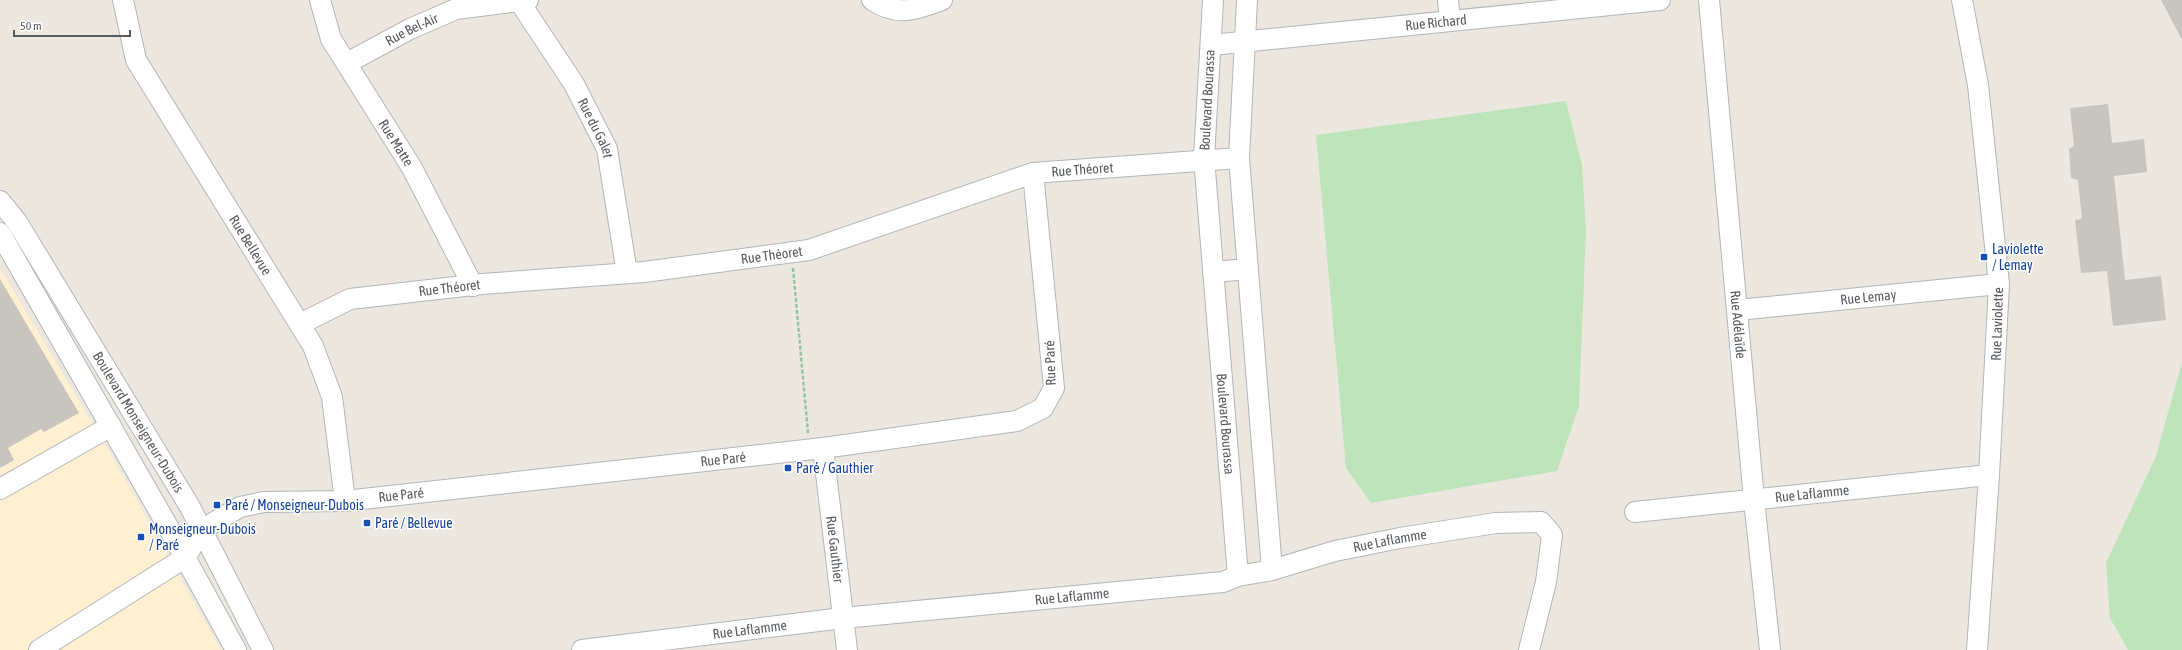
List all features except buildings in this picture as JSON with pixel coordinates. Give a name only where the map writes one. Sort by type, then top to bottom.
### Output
[{"type":"street","name":"Rue Bellevue","points":[[123,0],[136,60],[313,346],[332,397],[345,501]]},
{"type":"street","name":"Rue Matte","points":[[320,0],[331,38],[412,168],[473,286]]},
{"type":"street","points":[[872,0],[884,8],[911,11],[942,0]]},
{"type":"street","name":"Boulevard Bourassa","points":[[1213,0],[1204,160],[1238,576]]},
{"type":"street","points":[[1247,0],[1239,158],[1272,570]]},
{"type":"street","points":[[1448,0],[1450,21]]},
{"type":"street","name":"Rue Richard","points":[[1211,45],[1660,0]]},
{"type":"street","name":"Rue Adélaïde","points":[[1709,0],[1754,500],[1770,650]]},
{"type":"street","name":"Rue Laviolette","points":[[1962,0],[1978,85],[1999,284],[1989,476],[1977,650]]},
{"type":"street","name":"Rue Bel-Air","points":[[346,63],[410,29],[456,9],[524,1]]},
{"type":"street","name":"Rue du Galet","points":[[524,1],[574,84],[607,149],[627,273]]},
{"type":"street","name":"Rue Théoret","points":[[300,324],[350,299],[473,286],[627,273],[809,250],[1033,173],[1239,158]]},
{"type":"street","name":"Rue Paré","points":[[201,530],[240,507],[264,502],[345,501],[816,449],[1017,421],[1042,408],[1054,388],[1033,173]]},
{"type":"street","name":"Boulevard Monseigneur-Dubois","points":[[0,201],[16,222],[134,411],[190,507],[263,650]]},
{"type":"street","name":"Boulevard Monseigneur-Dubois","points":[[0,233],[186,557],[236,650]]},
{"type":"street","points":[[1213,272],[1248,269]]},
{"type":"street","name":"Rue Lemay","points":[[1738,310],[1999,284]]},
{"type":"street","points":[[0,489],[111,426]]},
{"type":"street","name":"Rue Gauthier","points":[[816,449],[847,650]]},
{"type":"street","name":"Rue Laflamme","points":[[1635,512],[1989,476]]},
{"type":"street","name":"Rue Laflamme","points":[[582,650],[843,618],[1223,582],[1238,576],[1272,570],[1336,551],[1364,545],[1496,523],[1541,522],[1552,535],[1546,582],[1529,650]]},
{"type":"street","points":[[39,650],[186,557],[201,530]]},
{"type":"path","points":[[792,252],[816,449]]},
{"type":"shaded area","points":[[0,268],[113,458],[221,650],[0,650]]},
{"type":"green space","points":[[1566,101],[1582,165],[1586,230],[1579,406],[1557,471],[1371,503],[1346,468],[1316,135]]},
{"type":"green space","points":[[2182,362],[2182,650],[2128,650],[2110,618],[2106,563],[2156,456]]},
{"type":"place","name":"Laviolette / Lemay","points":[[1984,257]]},
{"type":"place","name":"Paré / Gauthier","points":[[788,468]]},
{"type":"place","name":"Paré / Monseigneur-Dubois","points":[[217,505]]},
{"type":"place","name":"Paré / Bellevue","points":[[367,523]]},
{"type":"place","name":"Monseigneur-Dubois / Paré","points":[[141,537]]}]
